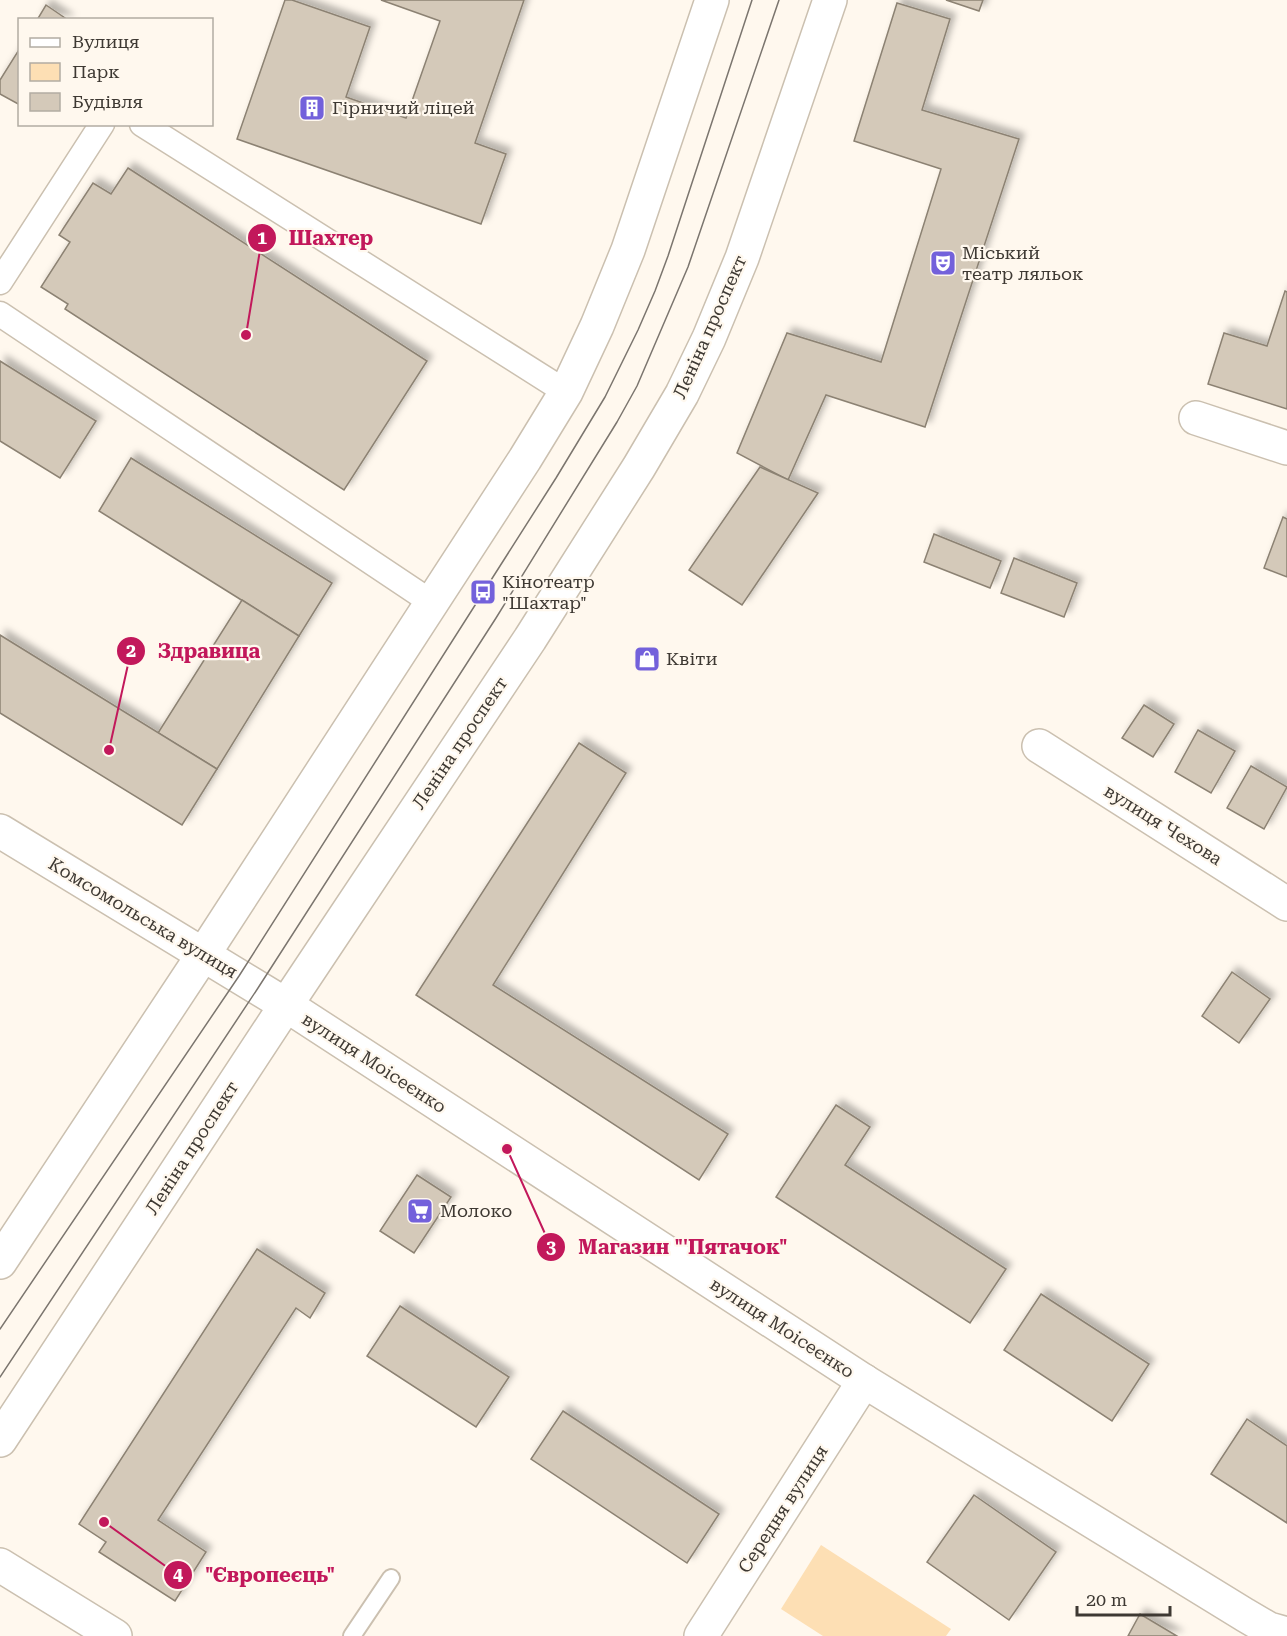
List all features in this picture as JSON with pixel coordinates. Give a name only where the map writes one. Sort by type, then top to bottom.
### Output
[{"type":"main road","points":[[0,1262],[446,582],[566,392],[597,326],[628,250],[712,0]]},
{"type":"main road","name":"Леніна проспект","points":[[0,1440],[530,639],[639,467],[682,394],[709,338],[742,258],[830,0]]},
{"type":"main road","points":[[1196,418],[1287,448]]},
{"type":"main road","name":"вулиця Чехова","points":[[1039,746],[1287,904]]},
{"type":"main road","name":"Комсомольська вулиця","points":[[0,831],[286,1005]]},
{"type":"main road","name":"вулиця Моісеєнко","points":[[286,1005],[864,1381],[1245,1615],[1269,1629],[1287,1634]]},
{"type":"main road","name":"Середня вулиця","points":[[701,1636],[864,1381]]},
{"type":"main road","points":[[0,1565],[115,1636]]},
{"type":"street","points":[[0,282],[101,126]]},
{"type":"street","points":[[145,126],[566,392]]},
{"type":"street","points":[[0,314],[431,602]]},
{"type":"lane","points":[[352,1636],[391,1578]]},
{"type":"green space","points":[[821,1545],[951,1629],[946,1636],[823,1636],[781,1609]]},
{"type":"building","name":"Гірничий ліцей","points":[[285,0],[292,0],[370,27],[346,97],[406,118],[440,21],[381,0],[524,0],[475,143],[506,154],[481,224],[237,139]]},
{"type":"building","points":[[946,0],[983,0],[979,11]]},
{"type":"building","points":[[897,3],[950,19],[922,110],[1019,139],[925,427],[826,395],[788,480],[737,453],[787,333],[881,362],[941,169],[854,141]]},
{"type":"building","points":[[46,5],[65,18],[38,18]]},
{"type":"building","points":[[18,51],[18,104],[0,94],[0,80]]},
{"type":"building","points":[[128,168],[427,361],[344,490],[65,309],[68,304],[41,287],[70,242],[59,235],[93,183],[111,194]]},
{"type":"building","points":[[1285,291],[1287,292],[1287,409],[1208,384],[1224,333],[1267,346]]},
{"type":"building","points":[[0,361],[96,421],[60,478],[0,441]]},
{"type":"building","points":[[131,458],[332,583],[299,636],[99,511]]},
{"type":"building","points":[[760,467],[818,493],[742,605],[689,570]]},
{"type":"building","points":[[1283,517],[1287,519],[1287,577],[1264,568]]},
{"type":"building","points":[[934,534],[1001,561],[990,588],[924,562]]},
{"type":"building","points":[[1014,558],[1077,583],[1064,617],[1001,593]]},
{"type":"building","points":[[242,600],[299,636],[217,769],[158,733]]},
{"type":"building","points":[[0,635],[217,769],[182,825],[0,713]]},
{"type":"building","points":[[1144,705],[1174,724],[1153,757],[1122,738]]},
{"type":"building","points":[[1198,730],[1235,751],[1211,793],[1175,772]]},
{"type":"building","points":[[579,743],[626,773],[493,985],[728,1134],[699,1180],[416,995]]},
{"type":"building","points":[[1251,766],[1287,787],[1264,829],[1227,808]]},
{"type":"building","points":[[1232,972],[1270,999],[1239,1043],[1202,1016]]},
{"type":"building","points":[[836,1105],[870,1127],[845,1165],[1006,1269],[970,1323],[776,1197]]},
{"type":"building","points":[[417,1175],[451,1197],[414,1253],[380,1231]]},
{"type":"building","points":[[257,1249],[325,1293],[310,1318],[296,1308],[158,1520],[206,1552],[175,1601],[99,1552],[106,1542],[79,1524]]},
{"type":"building","points":[[1041,1294],[1149,1364],[1112,1421],[1004,1350]]},
{"type":"building","points":[[400,1306],[509,1377],[476,1427],[367,1356]]},
{"type":"building","points":[[563,1411],[719,1514],[687,1563],[531,1459]]},
{"type":"building","points":[[1247,1419],[1287,1446],[1287,1523],[1211,1474]]},
{"type":"building","points":[[974,1495],[1056,1552],[1009,1620],[927,1562]]},
{"type":"building","points":[[1140,1614],[1177,1636],[1128,1636]]},
{"type":"tram line","points":[[0,1329],[239,976],[556,478],[605,397],[638,330],[668,256],[752,0]]},
{"type":"tram line","points":[[0,1377],[258,988],[496,618],[617,422],[637,386],[688,267],[779,0]]},
{"type":"place","name":"Гірничий ліцей","points":[[312,108]]},
{"type":"place","name":"Міський театр ляльок","points":[[943,263]]},
{"type":"place","name":"Шахтер","points":[[246,335]]},
{"type":"place","name":"Кінотеатр \"Шахтар\"","points":[[483,592]]},
{"type":"place","name":"Квіти","points":[[647,659]]},
{"type":"place","name":"Здравица","points":[[109,750]]},
{"type":"place","name":"Магазин \"'Пятачок\"","points":[[507,1149]]},
{"type":"place","name":"Молоко","points":[[420,1211]]},
{"type":"place","name":"\"Європеєць\"","points":[[104,1522]]}]
